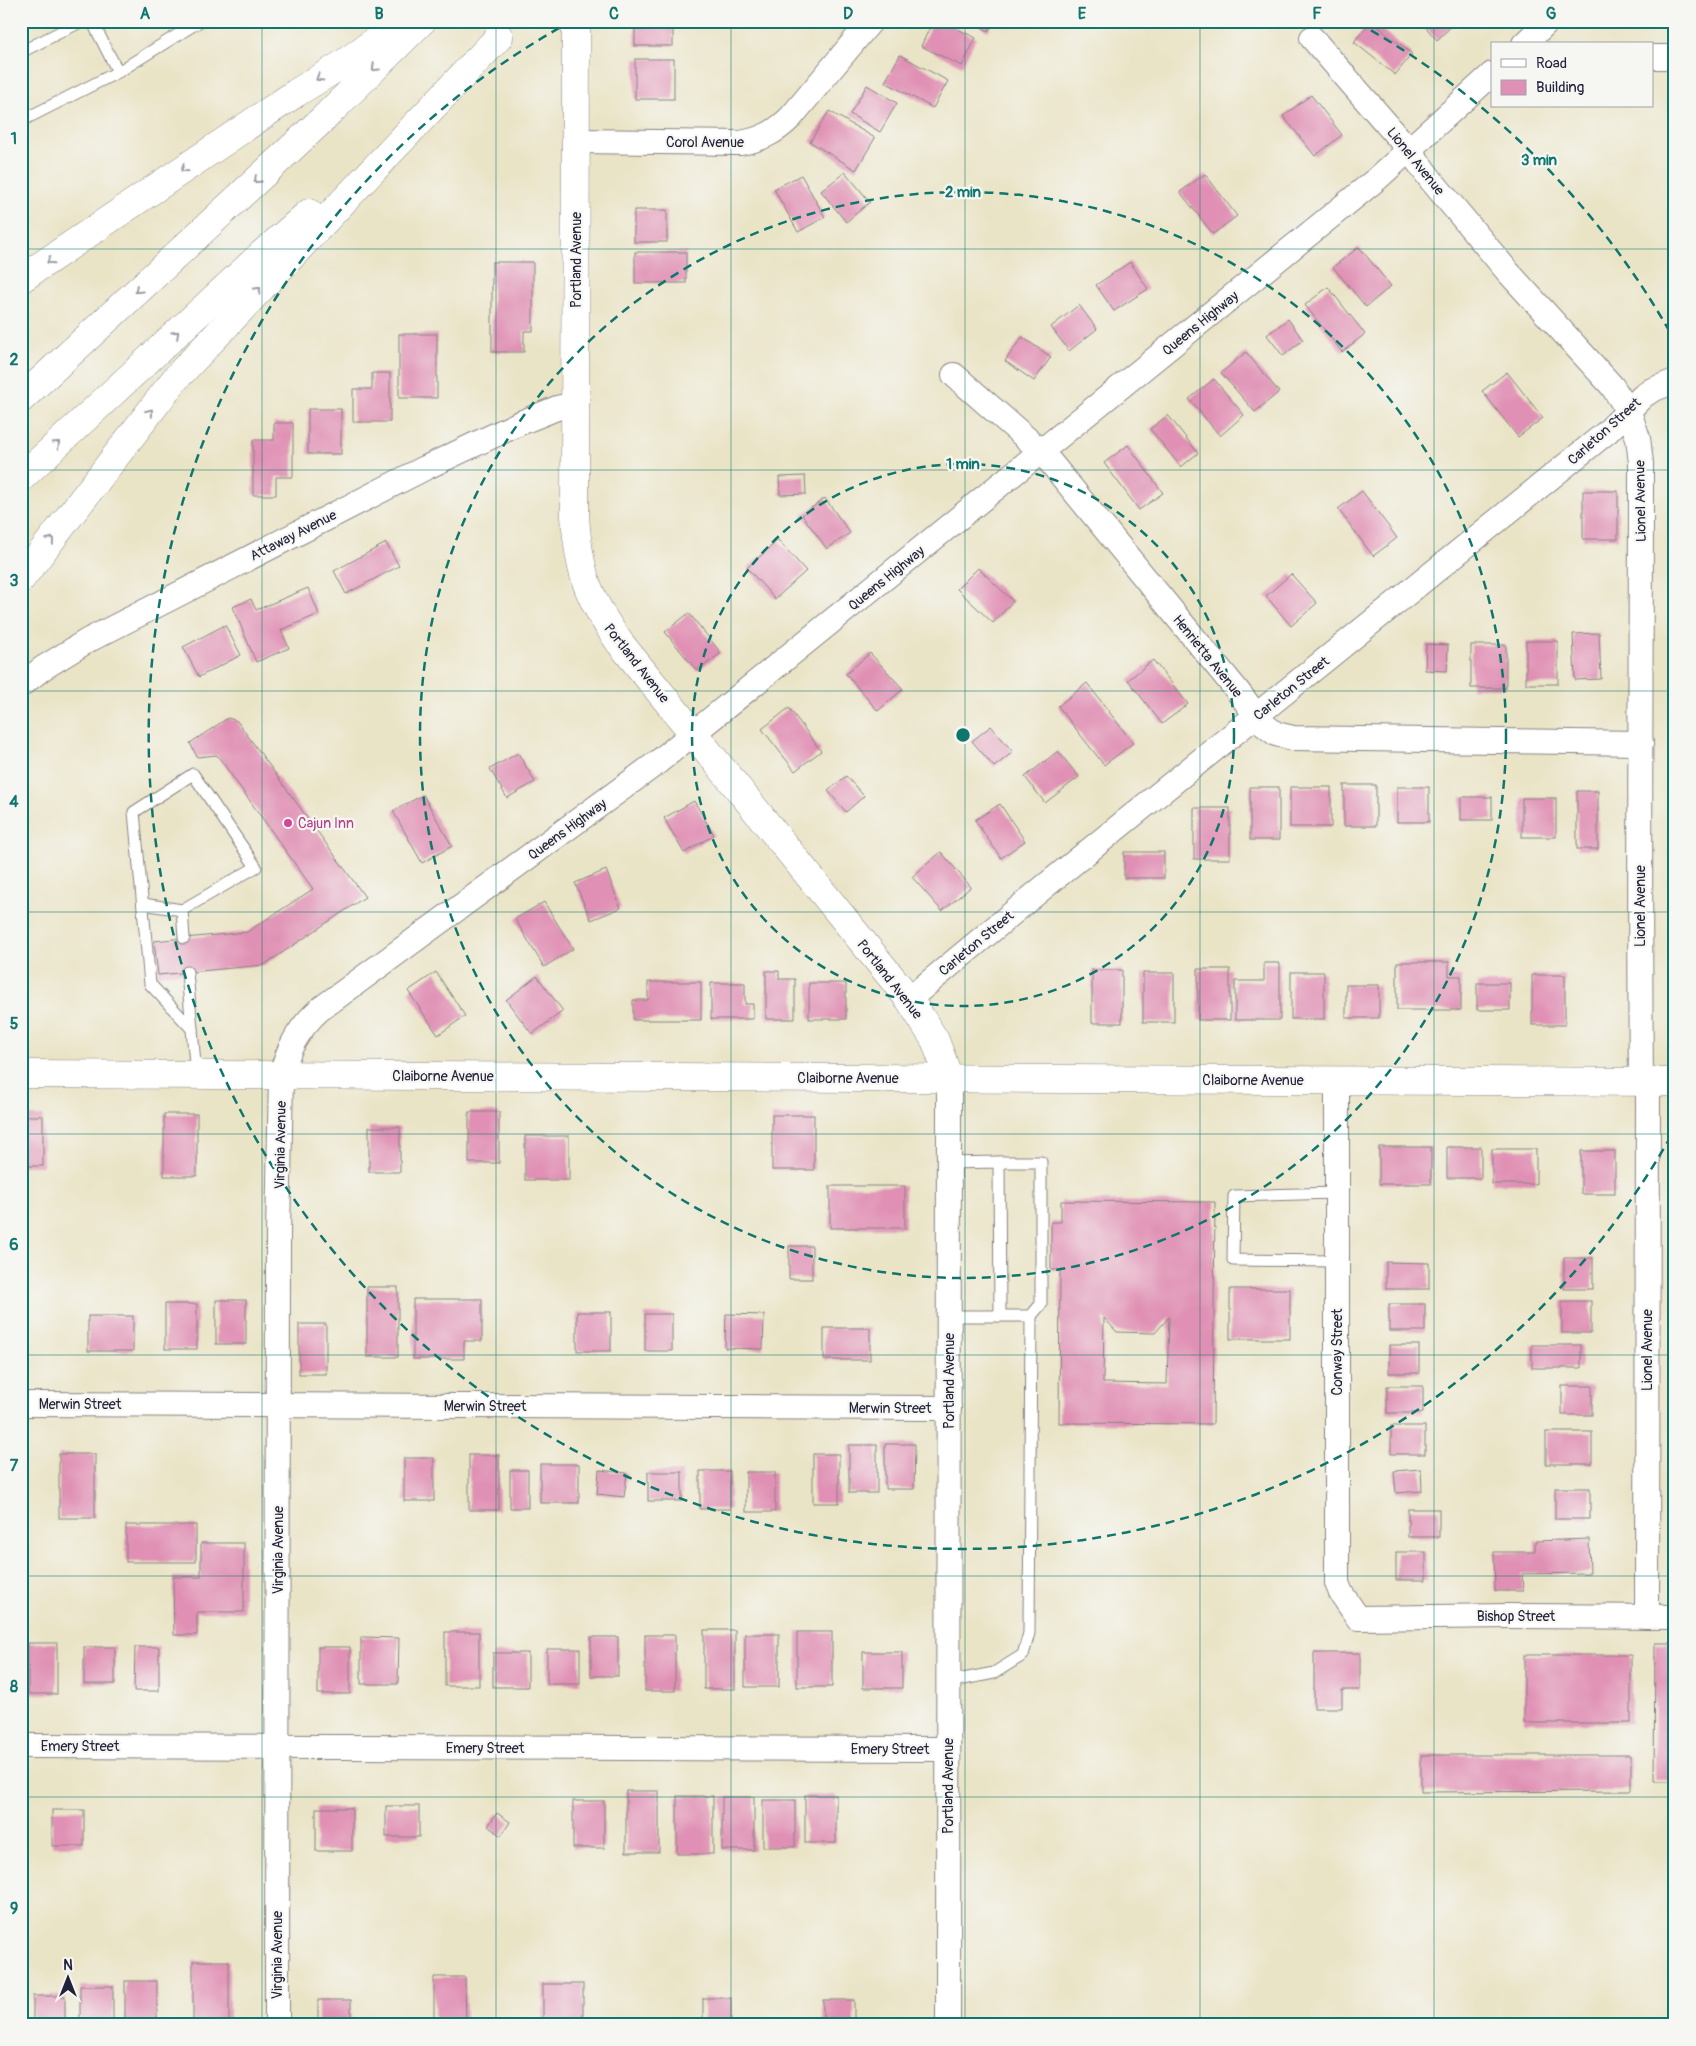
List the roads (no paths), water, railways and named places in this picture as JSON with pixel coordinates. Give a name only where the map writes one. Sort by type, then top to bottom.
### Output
[{"type":"main road","points":[[21,279],[296,93],[344,64],[403,21]]},
{"type":"main road","points":[[21,399],[324,118],[422,21]]},
{"type":"main road","name":"Portland Avenue","points":[[576,21],[575,516],[577,551],[585,584],[600,615],[620,643],[909,999],[936,1040],[949,1078]]},
{"type":"main road","points":[[21,478],[262,254],[340,187],[507,29]]},
{"type":"main road","points":[[21,579],[176,378],[507,29]]},
{"type":"main road","name":"Claiborne Avenue","points":[[21,1074],[1655,1082]]},
{"type":"street","name":"Corol Avenue","points":[[576,141],[740,143],[768,136],[791,117],[871,21]]},
{"type":"street","points":[[1526,42],[1548,21]]},
{"type":"street","name":"Lionel Avenue","points":[[1312,38],[1410,150],[1431,180],[1508,272],[1612,386],[1629,412],[1638,438],[1641,463],[1639,905],[1655,1082],[1647,1617]]},
{"type":"street","points":[[1654,57],[1675,57]]},
{"type":"street","name":"Queens Highway","points":[[281,1075],[287,1052],[294,1039],[308,1020],[319,1010],[650,768],[693,734],[1378,178],[1491,75]]},
{"type":"street","name":"Henrietta Avenue","points":[[954,375],[1042,452],[1256,716],[1276,734],[1292,738],[1641,742]]},
{"type":"street","name":"Carleton Street","points":[[909,999],[1044,886],[1607,432],[1643,396],[1652,390],[1675,381]]},
{"type":"street","name":"Attaway Avenue","points":[[21,685],[87,641],[407,477],[520,423],[557,408],[575,404]]},
{"type":"street","name":"Virginia Avenue","points":[[277,2025],[278,1236],[281,1075]]},
{"type":"street","name":"Portland Avenue","points":[[948,2025],[949,1078]]},
{"type":"street","name":"Conway Street","points":[[1337,1080],[1338,1583],[1341,1593],[1358,1618]]},
{"type":"street","name":"Merwin Street","points":[[21,1404],[948,1408]]},
{"type":"street","name":"Bishop Street","points":[[1358,1618],[1509,1616],[1675,1617]]},
{"type":"street","name":"Emery Street","points":[[21,1746],[948,1749]]},
{"type":"lane","points":[[21,52],[82,21]]},
{"type":"lane","points":[[92,21],[118,72]]},
{"type":"lane","points":[[21,121],[118,72],[200,21]]},
{"type":"lane","points":[[143,904],[182,910],[256,867],[193,774],[134,812],[150,984],[192,1030]]},
{"type":"lane","points":[[182,910],[184,938]]},
{"type":"lane","points":[[187,972],[196,1075]]},
{"type":"lane","points":[[999,1162],[1000,1316]]},
{"type":"lane","points":[[948,1682],[994,1673],[1023,1655],[1029,1633],[1031,1316],[1041,1304],[1041,1162],[949,1163]]},
{"type":"lane","points":[[1336,1193],[1234,1196],[1233,1260],[1337,1261]]},
{"type":"lane","points":[[948,1316],[1031,1316]]},
{"type":"place","name":"Cajun Inn","points":[[288,823]]}]
